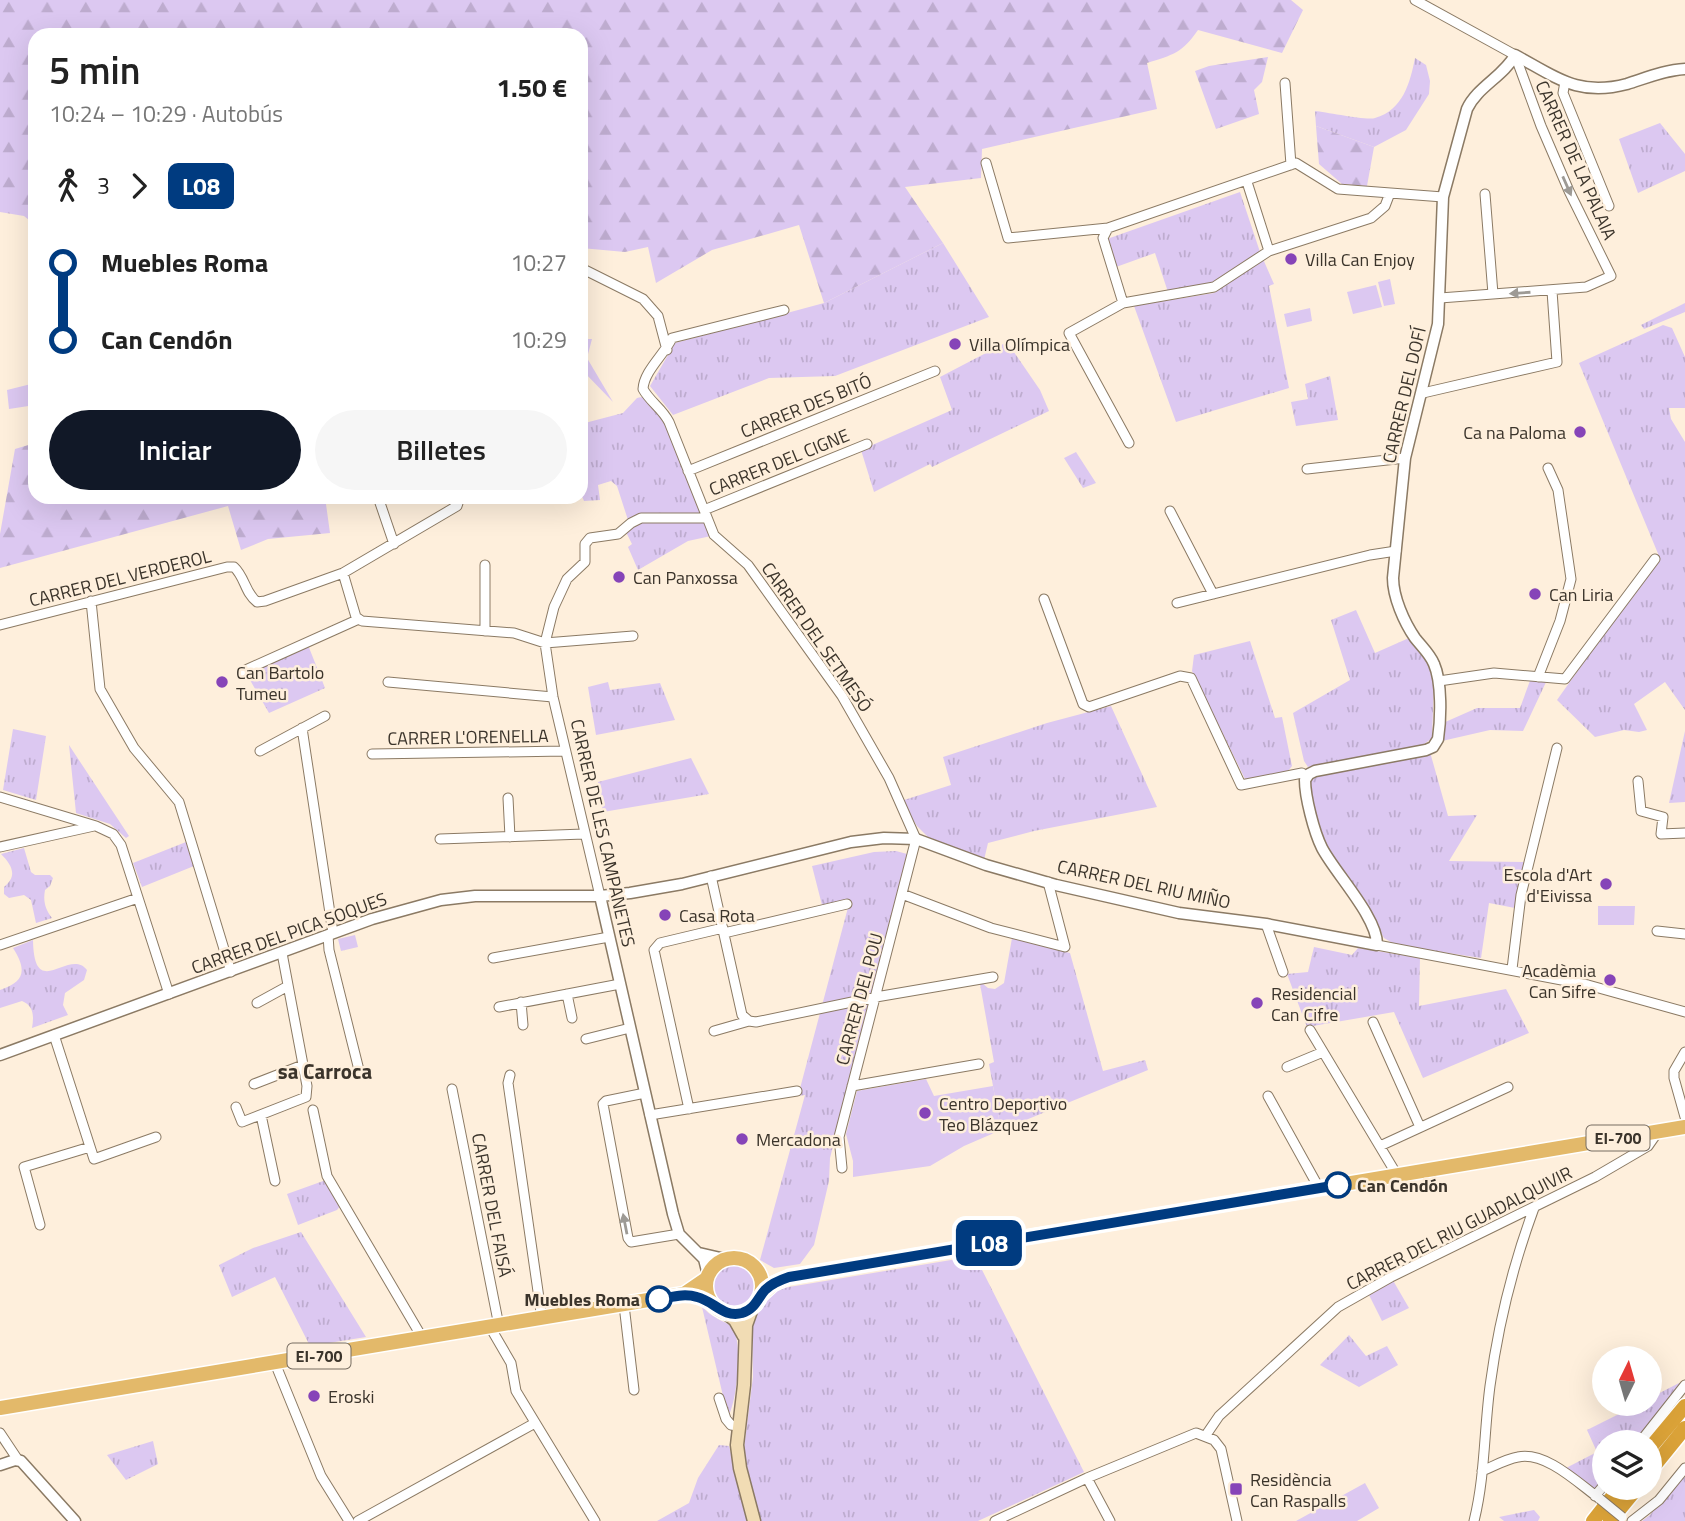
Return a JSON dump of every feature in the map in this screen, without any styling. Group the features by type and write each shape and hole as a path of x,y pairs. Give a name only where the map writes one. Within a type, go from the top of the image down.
{"highway":[{"path":"1662,1434 1685,1406"},
{"path":"1662,1456 1685,1428"},
{"path":"1592,1521 1609,1500"},
{"path":"1623,1520 1632,1500"}],"main road":[{"name":"EI-700","path":"752,1308 773,1284 789,1277 1685,1127"},
{"name":"EI-700","path":"684,1294 707,1277 717,1263 725,1259 745,1260 770,1275 789,1277"},
{"path":"756,1268 762,1284 761,1295"},
{"path":"707,1277 706,1292 712,1303"},
{"name":"EI-700","path":"0,1408 684,1294 712,1303 726,1313"},
{"path":"726,1313 741,1313 752,1308"},
{"path":"752,1308 746,1321 744,1385 737,1445 754,1521"},
{"path":"726,1313 735,1320 746,1339"}],"street":[{"path":"1415,0 1565,82 1586,88 1609,88 1685,69"},
{"name":"CARRER DEL DOFÍ","path":"1044,599 1083,704 1089,707 1180,676 1191,678 1241,785 1297,774 1306,777 1315,771 1433,747 1439,734 1439,681 1431,657 1412,632 1393,587 1405,458 1437,330 1443,197 1469,104 1510,64 1515,55"},
{"name":"CARRER DE LA PALAIA","path":"1515,55 1557,164 1611,276 1586,287 1552,291"},
{"path":"1565,82 1563,93 1609,206"},
{"path":"1285,83 1291,164"},
{"path":"986,163 1008,238 1108,228 1296,163 1338,189 1443,197"},
{"path":"1247,182 1269,251"},
{"path":"1129,443 1069,332 1122,303 1214,287 1269,251 1371,218 1385,206 1390,193"},
{"path":"1485,194 1493,294"},
{"path":"1108,228 1103,238 1122,303"},
{"path":"588,272 643,299 658,316 667,350"},
{"path":"1423,393 1557,362 1552,291 1440,298"},
{"path":"667,350 672,338 784,310"},
{"name":"CARRER DEL SETMESÓ","path":"667,350 645,378 643,389 647,397 663,409 714,535 748,565 842,696 889,778 916,839"},
{"name":"CARRER DES BITÓ","path":"688,471 935,371"},
{"name":"CARRER DEL CIGNE","path":"705,514 867,444"},
{"path":"1307,469 1405,458"},
{"path":"1538,677 1560,621 1571,579 1558,491 1548,468"},
{"path":"381,504 394,544"},
{"name":"CARRER DEL VERDEROL","path":"0,625 227,567 239,570 252,599 257,602 265,601 343,573 394,544 454,504"},
{"path":"1170,512 1213,594"},
{"path":"545,643 554,607 567,579 585,562 586,541 618,534 641,517 705,514"},
{"path":"1177,603 1370,555 1396,551"},
{"path":"1439,681 1493,673 1565,679 1655,559"},
{"path":"485,565 485,631"},
{"path":"343,573 356,617 359,619"},
{"path":"91,601 100,688 135,748 179,802 231,972"},
{"path":"241,672 359,619 514,634 545,643 633,636"},
{"name":"CARRER DE LES CAMPANETES","path":"545,643 565,751 679,1234"},
{"path":"388,682 553,697"},
{"path":"260,751 324,716"},
{"path":"302,728 330,934 329,950 359,1070"},
{"path":"1512,969 1521,895 1557,748"},
{"name":"CARRER L'ORENELLA","path":"372,754 565,751"},
{"path":"1306,777 1305,785 1320,845 1364,909 1377,945"},
{"path":"1638,781 1641,811 1663,817 1661,834 1685,833"},
{"path":"0,797 96,826 113,834 121,845 169,994"},
{"path":"508,798 510,836"},
{"path":"52,813 57,824 52,835"},
{"path":"0,847 96,826"},
{"path":"439,839 584,834"},
{"name":"CARRER DEL RIU MIÑO","path":"600,896 660,888 858,840 916,839 986,865 1048,883 1179,913 1266,924 1512,969 1613,991 1685,1012"},
{"name":"CARRER DEL POU","path":"842,1168 839,1137 916,839"},
{"path":"711,876 742,1015 749,1021"},
{"path":"902,894 991,928 1065,947 1048,883"},
{"name":"CARRER DEL PICA SOQUES","path":"0,1055 372,919 441,900 475,895 600,896"},
{"path":"0,946 138,898"},
{"path":"689,1109 654,950 660,943 847,904"},
{"path":"1266,924 1283,972"},
{"path":"1657,930 1685,934"},
{"path":"493,958 609,937"},
{"path":"236,1107 242,1122 306,1097 307,1086 282,953"},
{"path":"714,1031 749,1021 756,1022 876,997 993,977"},
{"path":"499,1007 620,984"},
{"path":"257,1003 288,986"},
{"path":"567,994 572,1018"},
{"path":"521,1003 523,1025"},
{"path":"1373,1022 1420,1127"},
{"path":"586,1039 630,1028"},
{"path":"1310,1030 1398,1175"},
{"path":"54,1035 94,1159 156,1137"},
{"path":"1287,1067 1323,1052"},
{"path":"1685,1052 1674,1071 1685,1117"},
{"path":"852,1086 979,1064"},
{"path":"254,1084 303,1065"},
{"path":"510,1075 508,1083 542,1319"},
{"path":"1380,1146 1508,1087"},
{"name":"CARRER DEL FAISÁ","path":"452,1089 495,1327 511,1363 516,1391 595,1521"},
{"path":"650,1115 797,1091"},
{"path":"645,1094 606,1101 603,1104 628,1238 631,1242 679,1234 704,1259 707,1277"},
{"path":"1268,1096 1319,1188"},
{"path":"313,1111 327,1176 412,1316 423,1339"},
{"path":"261,1115 275,1181"},
{"name":"CARRER DEL RIU GUADALQUIVIR","path":"1206,1435 1219,1416 1338,1307 1391,1277 1595,1177 1648,1146 1655,1132"},
{"path":"40,1225 24,1167 90,1147"},
{"path":"1474,1521 1490,1386 1500,1333 1519,1247 1534,1208"},
{"path":"699,1253 725,1259"},
{"path":"624,1305 634,1390"},
{"path":"275,1363 321,1476 349,1521"},
{"path":"1649,1430 1685,1385"},
{"path":"719,1398 726,1419 731,1425 738,1426"},
{"path":"359,1521 535,1423"},
{"path":"0,1433 18,1460 75,1521"},
{"path":"995,1521 1087,1478 1196,1433 1214,1440 1221,1449 1237,1521"},
{"path":"1482,1471 1516,1457 1526,1456 1563,1470 1592,1493"},
{"path":"0,1465 18,1460"},
{"path":"1600,1500 1623,1520 1659,1500 1685,1468"},
{"path":"1087,1478 1110,1521"}],"green space":[{"path":"0,0 1291,0 1303,10 1282,53 1198,30 1187,44 1176,52 1147,63 1157,109 982,149 981,178 905,187 943,243 824,303 799,225 712,250 656,283 648,247 625,252 588,249 588,28 28,28 28,219 24,216 0,212"},
{"path":"1268,57 1262,82 1254,90 1259,114 1216,129 1195,71 1209,66"},
{"path":"1415,58 1426,65 1430,81 1429,94 1406,130 1374,147 1316,126 1315,111 1364,118 1385,114 1404,94"},
{"path":"1660,123 1685,154 1685,171 1638,193 1619,139"},
{"path":"1316,126 1374,147 1367,186 1342,184 1319,164"},
{"path":"1240,192 1260,252 1211,283 1168,292 1155,253 1116,267 1107,239"},
{"path":"943,243 989,317 835,376 769,378 673,415 650,386 675,343 824,303"},
{"path":"1263,259 1274,284 1269,286 1289,388 1176,422 1134,306 1214,293"},
{"path":"1390,279 1395,304 1384,306 1378,282"},
{"path":"1376,285 1382,307 1353,314 1347,292"},
{"path":"1685,303 1685,312 1644,329 1641,325"},
{"path":"1310,308 1312,321 1287,327 1284,314"},
{"path":"1663,325 1672,328 1685,357 1685,408 1669,408 1671,419 1685,442 1685,710 1665,682 1634,704 1647,730 1624,730 1595,737 1557,700 1659,556 1579,363"},
{"path":"1007,342 1040,390 1049,411 874,492 861,450 952,410 940,377"},
{"path":"588,360 613,402 588,376"},
{"path":"1330,376 1338,420 1296,426 1291,402 1308,399 1305,384"},
{"path":"28,385 28,406 9,409 7,390"},
{"path":"642,397 661,412 702,513 646,513 628,520 617,486 611,481 598,485 600,500 588,501 588,422 623,413 637,398"},
{"path":"28,445 28,504 326,504 330,533 268,539 241,550 228,506 0,568 0,534 15,449"},
{"path":"1076,452 1096,483 1083,488 1064,458"},
{"path":"647,520 694,520 706,523 711,536 688,541 638,570 628,547 632,544 626,532 632,526"},
{"path":"1356,610 1375,653 1409,638 1425,657 1434,682 1432,738 1423,745 1308,767 1304,761 1293,713 1350,680 1331,620"},
{"path":"1250,641 1275,718 1282,717 1292,766 1288,771 1245,779 1192,671 1194,655"},
{"path":"308,645 325,688 269,713 246,673"},
{"path":"1531,678 1547,680 1523,731 1490,730 1442,741 1443,723 1477,708 1520,708"},
{"path":"608,682 610,690 660,683 675,720 596,735 588,687"},
{"path":"1111,706 1157,807 1034,831 988,843 984,860 928,837 917,826 901,801 951,785 943,757 1047,723"},
{"path":"13,729 46,736 36,800 3,790"},
{"path":"1685,731 1685,802 1669,803"},
{"path":"69,745 129,836 126,838 110,824 76,813"},
{"path":"1430,752 1448,816 1477,815 1449,861 1525,862 1515,908 1489,903 1481,958 1396,945 1384,938 1369,910 1323,843 1309,787 1316,775"},
{"path":"691,758 709,794 603,812 598,782"},
{"path":"186,842 194,866 142,887 133,863"},
{"path":"24,848 31,872 35,875 50,875 53,878 45,890 44,898 52,918 36,923 31,900 24,895 9,898 4,894 4,887 11,879 12,870 1,854"},
{"path":"896,851 907,854 830,1158 829,1181 814,1245 800,1264 774,1268 760,1260 805,1095 798,1096 850,900 822,905 812,866 874,852"},
{"path":"1598,906 1635,906 1634,925 1598,925"},
{"path":"355,935 358,947 341,951 338,939"},
{"path":"1012,938 1070,953 1103,1071 1145,1060 1148,1070 1001,1130 989,1064 994,1062 980,984 995,989 1004,983"},
{"path":"33,940 39,968 54,970 71,964 80,965 87,970 84,980 65,993 63,1005 68,1015 32,1028 33,1016 29,1006 22,1001 0,1008 0,990 15,983 21,974 22,969 13,948"},
{"path":"1314,947 1352,955 1358,948 1420,958 1419,1006 1506,989 1529,1033 1423,1078 1394,1012 1307,1027 1287,974 1308,972"},
{"name":"Centro Deportivo Teo Blázquez","path":"926,1079 934,1096 993,1086 1001,1130 964,1146 930,1166 853,1177 853,1161 846,1134 857,1091"},
{"path":"326,1180 341,1205 337,1210 298,1225 287,1194"},
{"path":"301,1232 366,1337 310,1346 275,1277 232,1297 219,1265 253,1248"},
{"path":"975,1256 1084,1472 978,1521 760,1521 744,1448 753,1377 754,1319 772,1294 783,1288"},
{"path":"733,1263 749,1270 756,1286 749,1302 733,1309 717,1302 710,1286 717,1270"},
{"path":"1391,1277 1409,1308 1382,1321 1367,1291"},
{"path":"702,1307 729,1325 736,1336 738,1373 728,1417"},
{"path":"1349,1335 1366,1356 1387,1346 1398,1365 1359,1387 1320,1365"},
{"path":"1679,1383 1680,1385 1662,1407 1662,1392"},
{"path":"1615,1416 1655,1416 1644,1430 1592,1430 1592,1441 1587,1430"},
{"path":"153,1441 158,1464 126,1480 107,1455"},
{"path":"719,1445 729,1446 749,1521 657,1521 689,1503 698,1478"},
{"path":"1592,1455 1592,1488 1566,1468"},
{"path":"1685,1472 1685,1521 1642,1521 1650,1515"},
{"path":"1365,1483 1379,1508 1357,1521 1296,1521"},
{"path":"1534,1510 1540,1517 1538,1521 1504,1521 1499,1517"}],"bus line":[{"name":"L08","path":"659,1299 684,1294 712,1303 726,1313 741,1313 752,1308 767,1288 789,1277 1338,1185"}],"place":[{"name":"Villa Can Enjoy","path":"1291,259"},
{"name":"Villa Olímpica","path":"955,344"},
{"name":"Ca na Paloma","path":"1580,432"},
{"name":"Can Panxossa","path":"619,577"},
{"name":"Can Liria","path":"1535,594"},
{"name":"Can Bartolo Tumeu","path":"222,682"},
{"name":"Escola d'Art d'Eivissa","path":"1606,884"},
{"name":"Casa Rota","path":"665,915"},
{"name":"Acadèmia Can Sifre","path":"1610,980"},
{"name":"Residencial Can Cifre","path":"1257,1003"},
{"name":"Centro Deportivo Teo Blázquez","path":"925,1113"},
{"name":"Mercadona","path":"742,1139"},
{"name":"Can Cendón","path":"1338,1185"},
{"name":"Muebles Roma","path":"659,1299"},
{"name":"Eroski","path":"314,1396"},
{"name":"Residència Can Raspalls","path":"1236,1489"}],"district":[{"name":"sa Carroca","path":"325,1071"}]}
